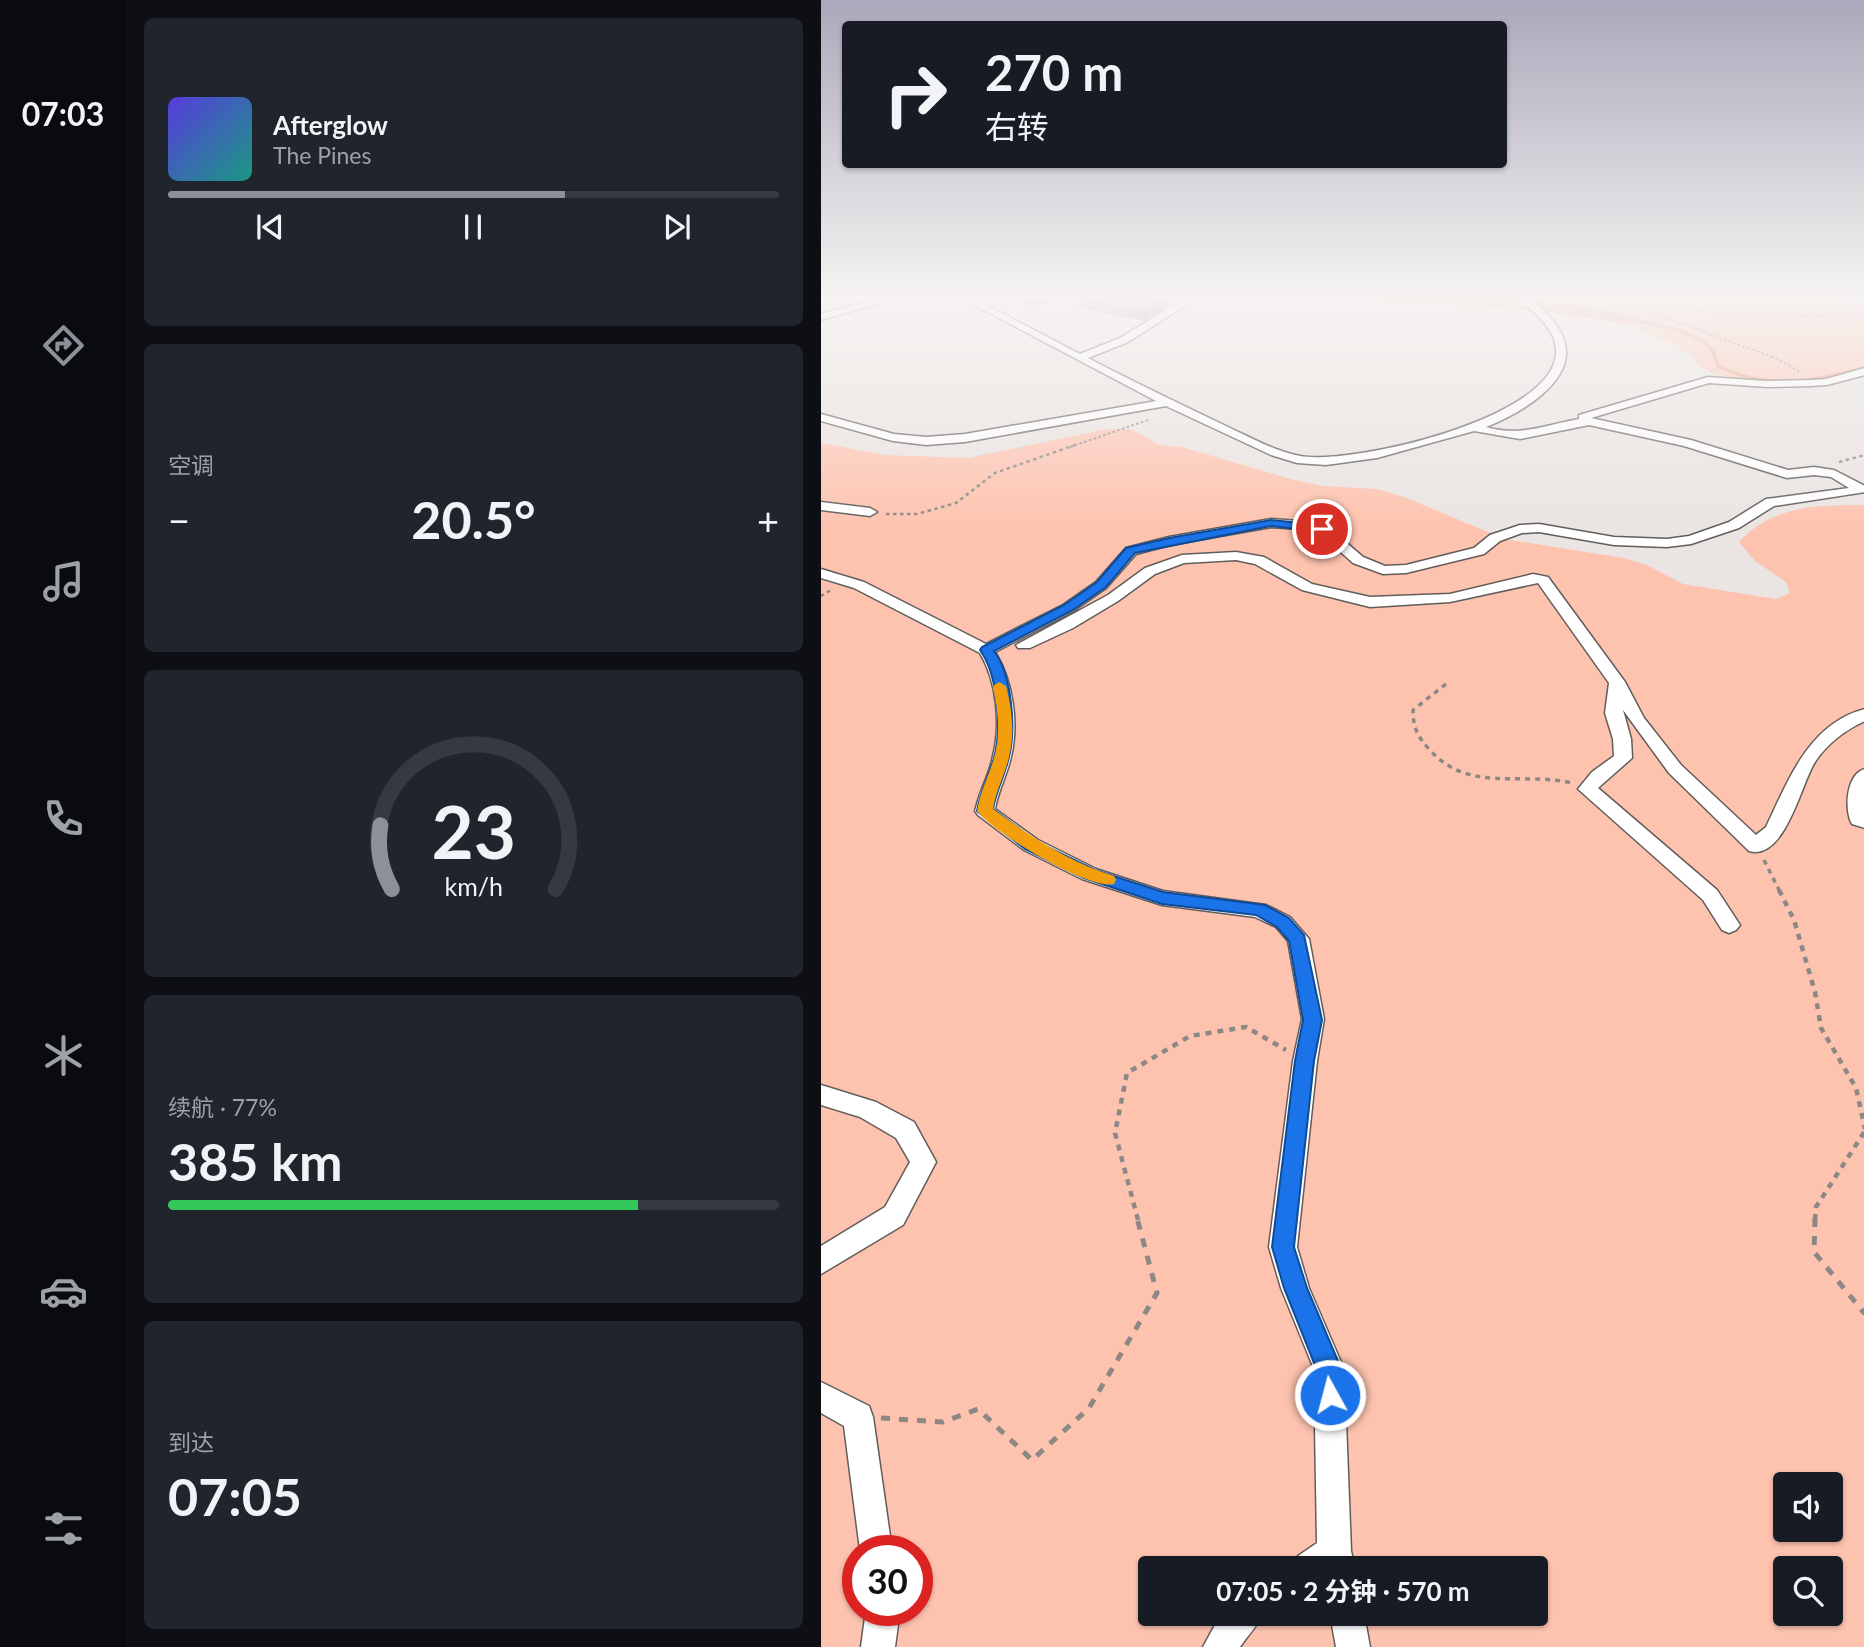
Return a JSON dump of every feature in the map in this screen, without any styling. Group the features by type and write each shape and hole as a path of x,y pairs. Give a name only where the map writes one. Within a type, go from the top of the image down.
{"street":[{"path":"1114,375 1166,403 1284,457 1309,461 1352,460 1475,427 1514,411 1538,394 1553,375"},
{"path":"1807,381 1826,375"},
{"path":"1582,421 1586,415 1708,380 1767,384 1827,382 1851,375"},
{"path":"821,417 893,436 926,441 965,438 1166,403"},
{"path":"990,654 1101,585 1131,551 1169,541 1271,523 1299,525 1322,529 1358,560 1383,570 1407,569 1479,551 1495,538 1520,529 1539,528 1614,541 1691,540 1734,525 1771,502 1832,495 1861,488 1834,474 1814,471 1787,474 1687,443 1611,424 1582,421 1535,434 1504,436 1475,427"},
{"path":"821,506 870,512"},
{"path":"990,654 1068,625 1113,598 1150,571 1182,559 1236,555 1259,560 1307,587 1371,602 1450,598 1533,578 1543,580 1617,682 1635,719 1675,769 1756,846 1774,831 1807,760 1838,727 1864,714"},
{"path":"821,573 859,585 990,654 1006,712 1002,756 987,796 985,811 1031,845 1089,874 1162,898 1259,910 1283,922 1298,939 1313,1020 1305,1061 1283,1247 1295,1288 1329,1368 1327,1556"},
{"path":"1617,682 1614,713 1622,739 1623,758 1598,776 1587,789 1710,895 1729,925"},
{"path":"821,1095 867,1109 905,1130 923,1163 895,1216 821,1261"},
{"path":"821,1396 858,1417 874,1535"},
{"path":"878,1647 881,1626"},
{"path":"1220,1647 1234,1626"},
{"path":"1349,1626 1353,1647"}],"lane":[{"path":"1864,775 1855,800 1859,820 1864,822"}],"path":[{"path":"1802,375 1807,381"},
{"path":"870,512 917,514 937,510 956,503 995,473 1179,409"},
{"path":"1446,684 1413,710 1413,731 1443,766 1476,779 1555,778 1587,789"},
{"path":"1756,846 1794,920 1815,992 1821,1028 1856,1088 1864,1130 1816,1207 1814,1252 1864,1314"},
{"path":"858,1417 943,1422 978,1409 1032,1460 1089,1408 1157,1293 1115,1133 1127,1073 1190,1036 1246,1027 1305,1061"}],"shaded area":[{"path":"1716,375 1857,375 1842,381 1781,382"},
{"path":"1107,429 1130,429 1158,445 1182,447 1291,479 1323,486 1377,489 1404,497 1505,539 1623,558 1647,565 1683,584 1776,599 1790,593 1786,582 1755,561 1739,542 1752,530 1781,514 1813,507 1864,505 1864,1647 821,1647 821,443 885,455 968,458"}],"waterway":[{"path":"1740,375 1772,381 1809,380 1836,375"}],"slow traffic":[{"path":"999,686 1006,712 1002,756 987,796 985,811 1031,845 1089,874 1108,880"}],"route":[{"path":"1322,529 1271,523 1169,541 1131,551 1101,585 1068,608 986,650 993,659 1006,712 1002,756 987,796 985,811 1031,845 1089,874 1162,898 1259,910 1283,922 1298,939 1313,1020 1305,1061 1283,1247 1295,1288 1329,1368 1330,1395"}]}
